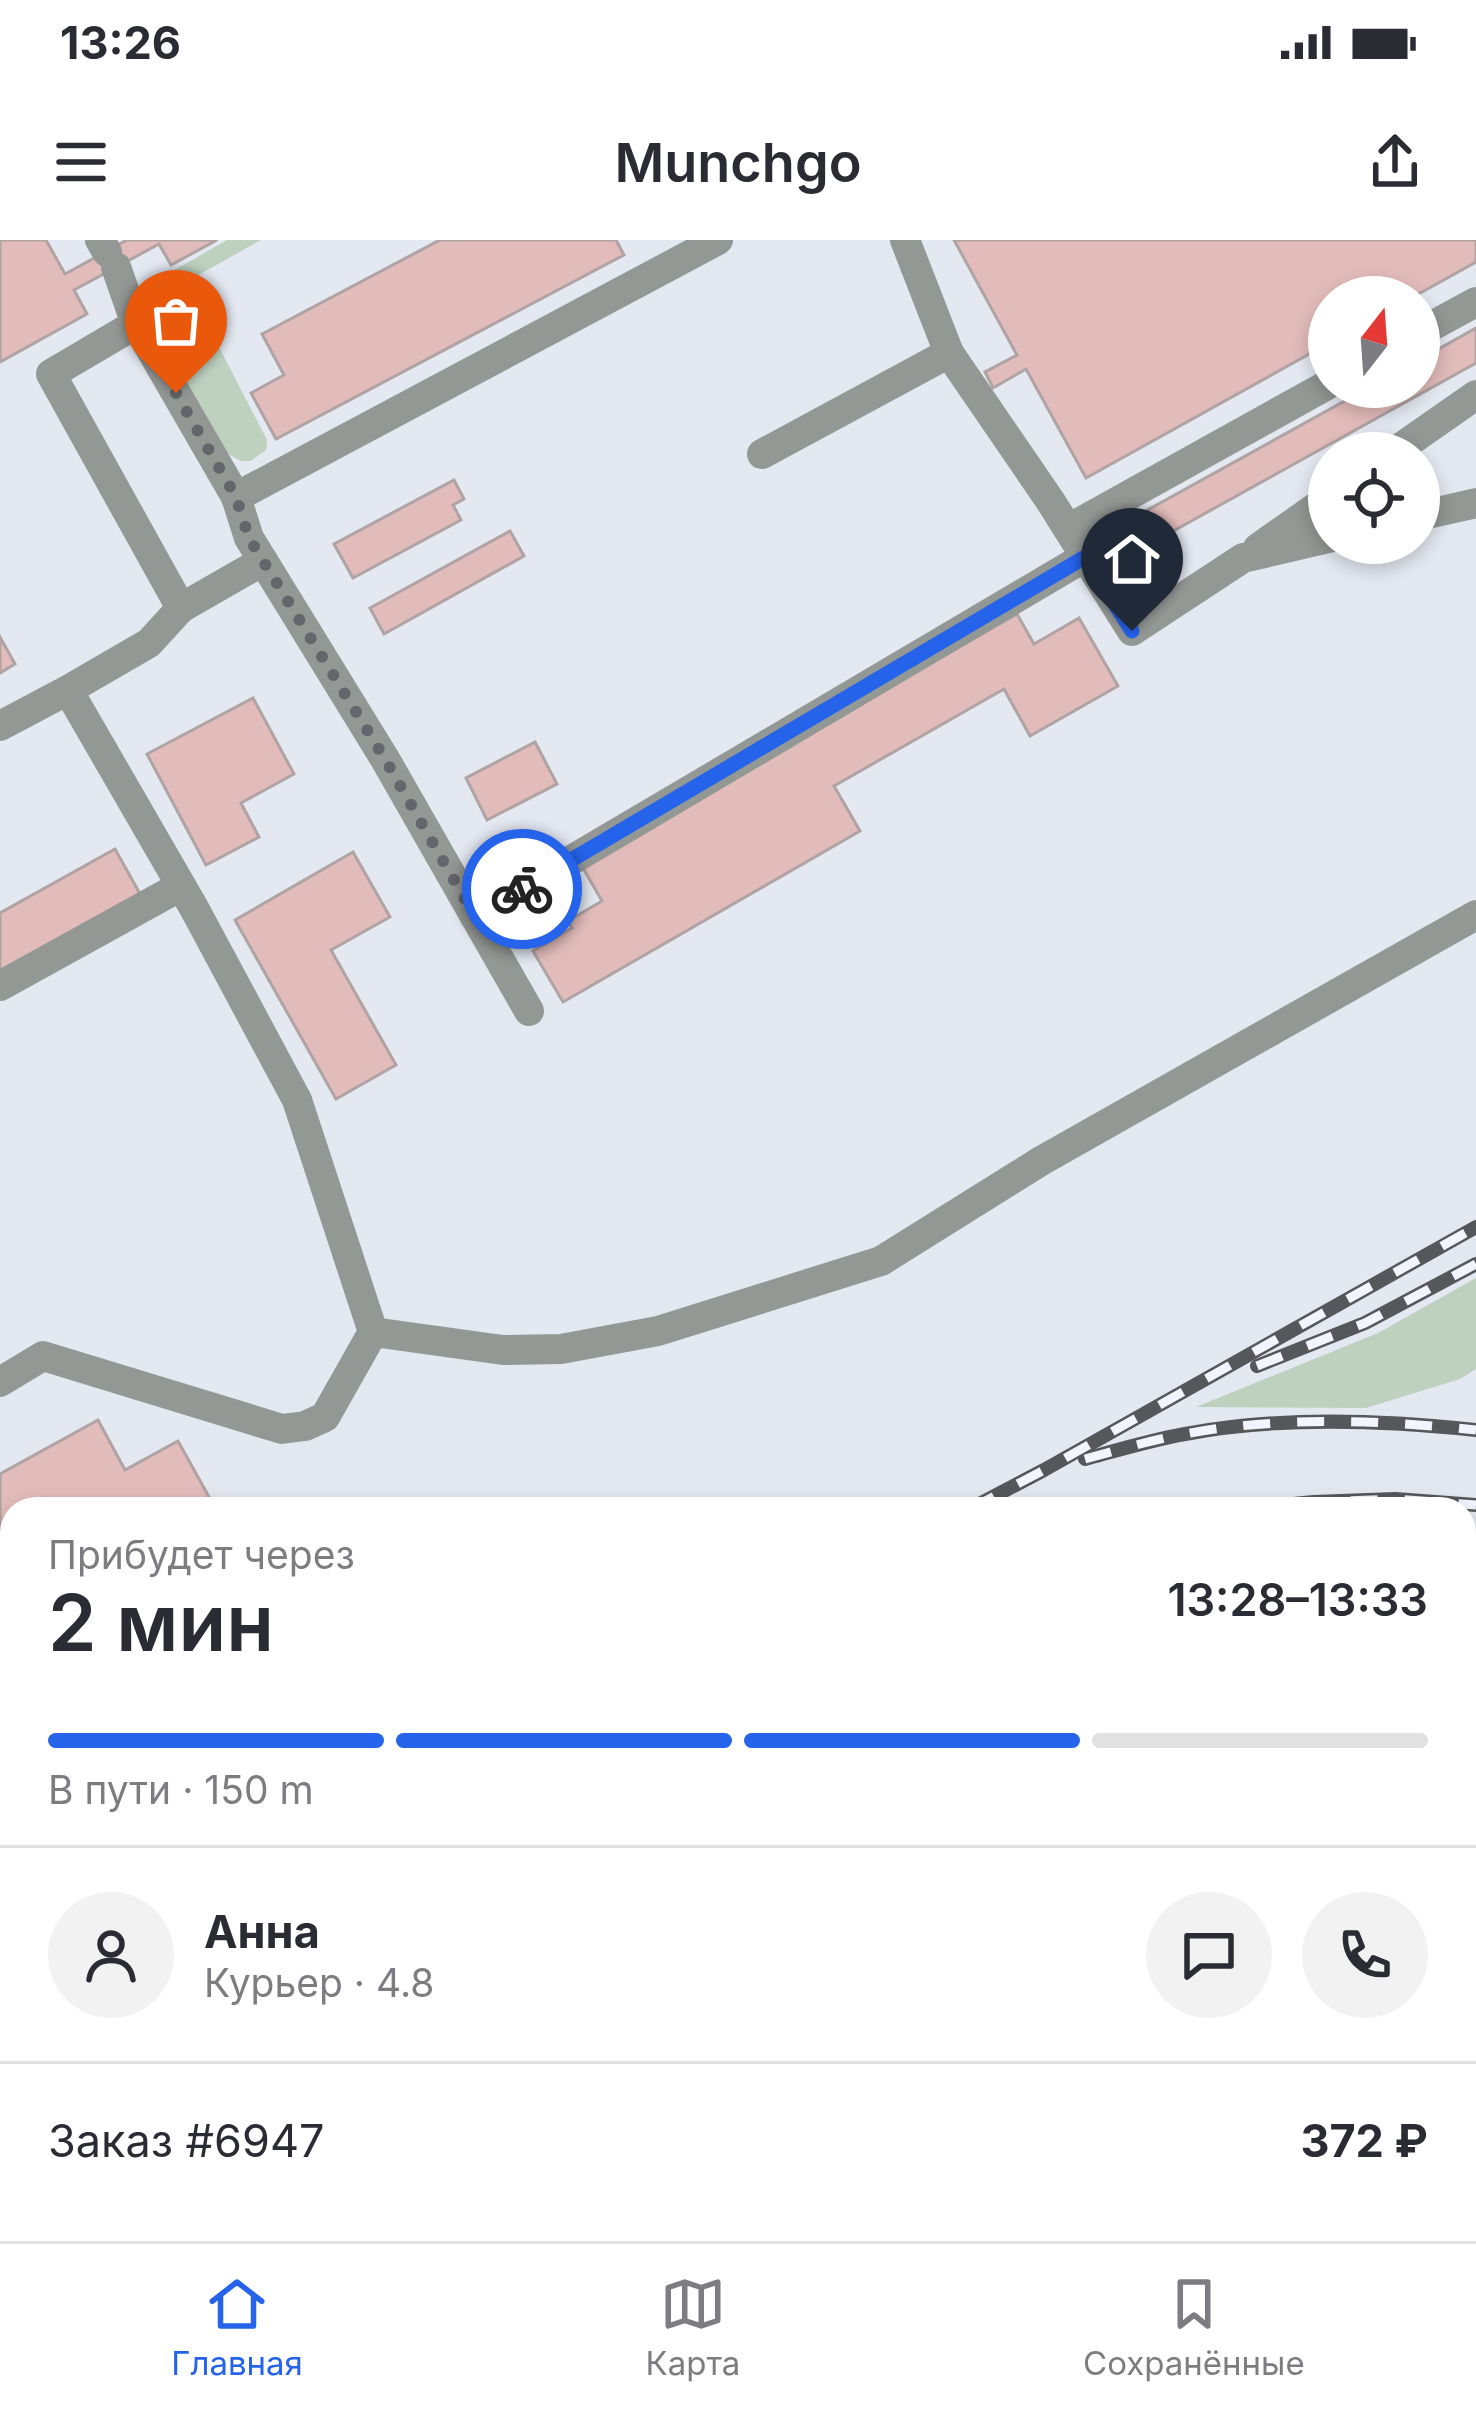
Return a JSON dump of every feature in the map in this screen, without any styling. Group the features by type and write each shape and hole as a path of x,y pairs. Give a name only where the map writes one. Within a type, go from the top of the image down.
{"lane":[{"path":"236,497 718,240"},
{"path":"905,240 950,353 1132,631 1308,513"},
{"path":"108,253 136,324 236,497 249,538 385,759 530,1011"},
{"path":"1440,322 1476,302"},
{"path":"136,324 51,374 181,608"},
{"path":"762,454 950,353"},
{"path":"1423,432 1476,394"},
{"path":"1068,530 1308,396"},
{"path":"1440,511 1476,502"},
{"path":"1244,558 1308,543"},
{"path":"475,917 1085,557"},
{"path":"0,726 149,644 181,608 263,561"},
{"path":"0,1382 43,1356 282,1430 325,1417 373,1332 298,1100 68,690"},
{"path":"0,986 181,886"},
{"path":"373,1332 503,1350 561,1349 658,1331 881,1261 1042,1161 1476,915"}],"green space":[{"path":"227,240 261,240 179,286 171,272"},
{"path":"202,314 267,440 266,450 251,461 226,453 161,337"},
{"path":"1476,1278 1476,1369 1460,1379 1366,1408 1196,1407 1378,1333"}],"building":[{"path":"0,240 46,240 65,274 127,240 217,240 171,265 159,244 74,290 87,314 0,362"},
{"path":"440,240 616,240 624,255 276,439 251,393 284,375 262,334"},
{"path":"954,240 1476,240 1476,262 1440,282 1440,276 1308,276 1308,355 1086,478 1026,369 993,388 985,372 1017,355"},
{"path":"1476,328 1476,363 1440,383 1440,348"},
{"path":"1332,408 1395,408 1352,432 1308,432 1308,456 1168,534 1177,550 1158,561 1133,518"},
{"path":"454,480 464,499 453,505 461,520 353,578 334,544"},
{"path":"510,531 524,556 384,634 370,608"},
{"path":"1017,614 1034,644 1079,618 1118,686 1030,736 1004,689 834,786 860,831 563,1002 533,951 572,928 568,921 602,901 580,863"},
{"path":"0,637 15,664 0,673"},
{"path":"253,698 294,774 241,803 259,837 206,865 147,754"},
{"path":"535,742 557,784 487,820 466,778"},
{"path":"115,849 144,901 0,982 0,913"},
{"path":"353,852 390,917 331,950 396,1065 336,1099 235,920"},
{"path":"98,1420 125,1470 178,1441 209,1497 0,1497 0,1474"}],"railway":[{"path":"993,1497 1476,1227"},
{"path":"1257,1366 1365,1323 1476,1264"},
{"path":"1085,1459 1172,1436 1257,1424 1367,1422 1476,1430"}],"way so far":[{"path":"176,393 236,497 249,538 385,759 475,917 522,889"}],"route":[{"path":"522,889 1085,557 1132,631"}]}
